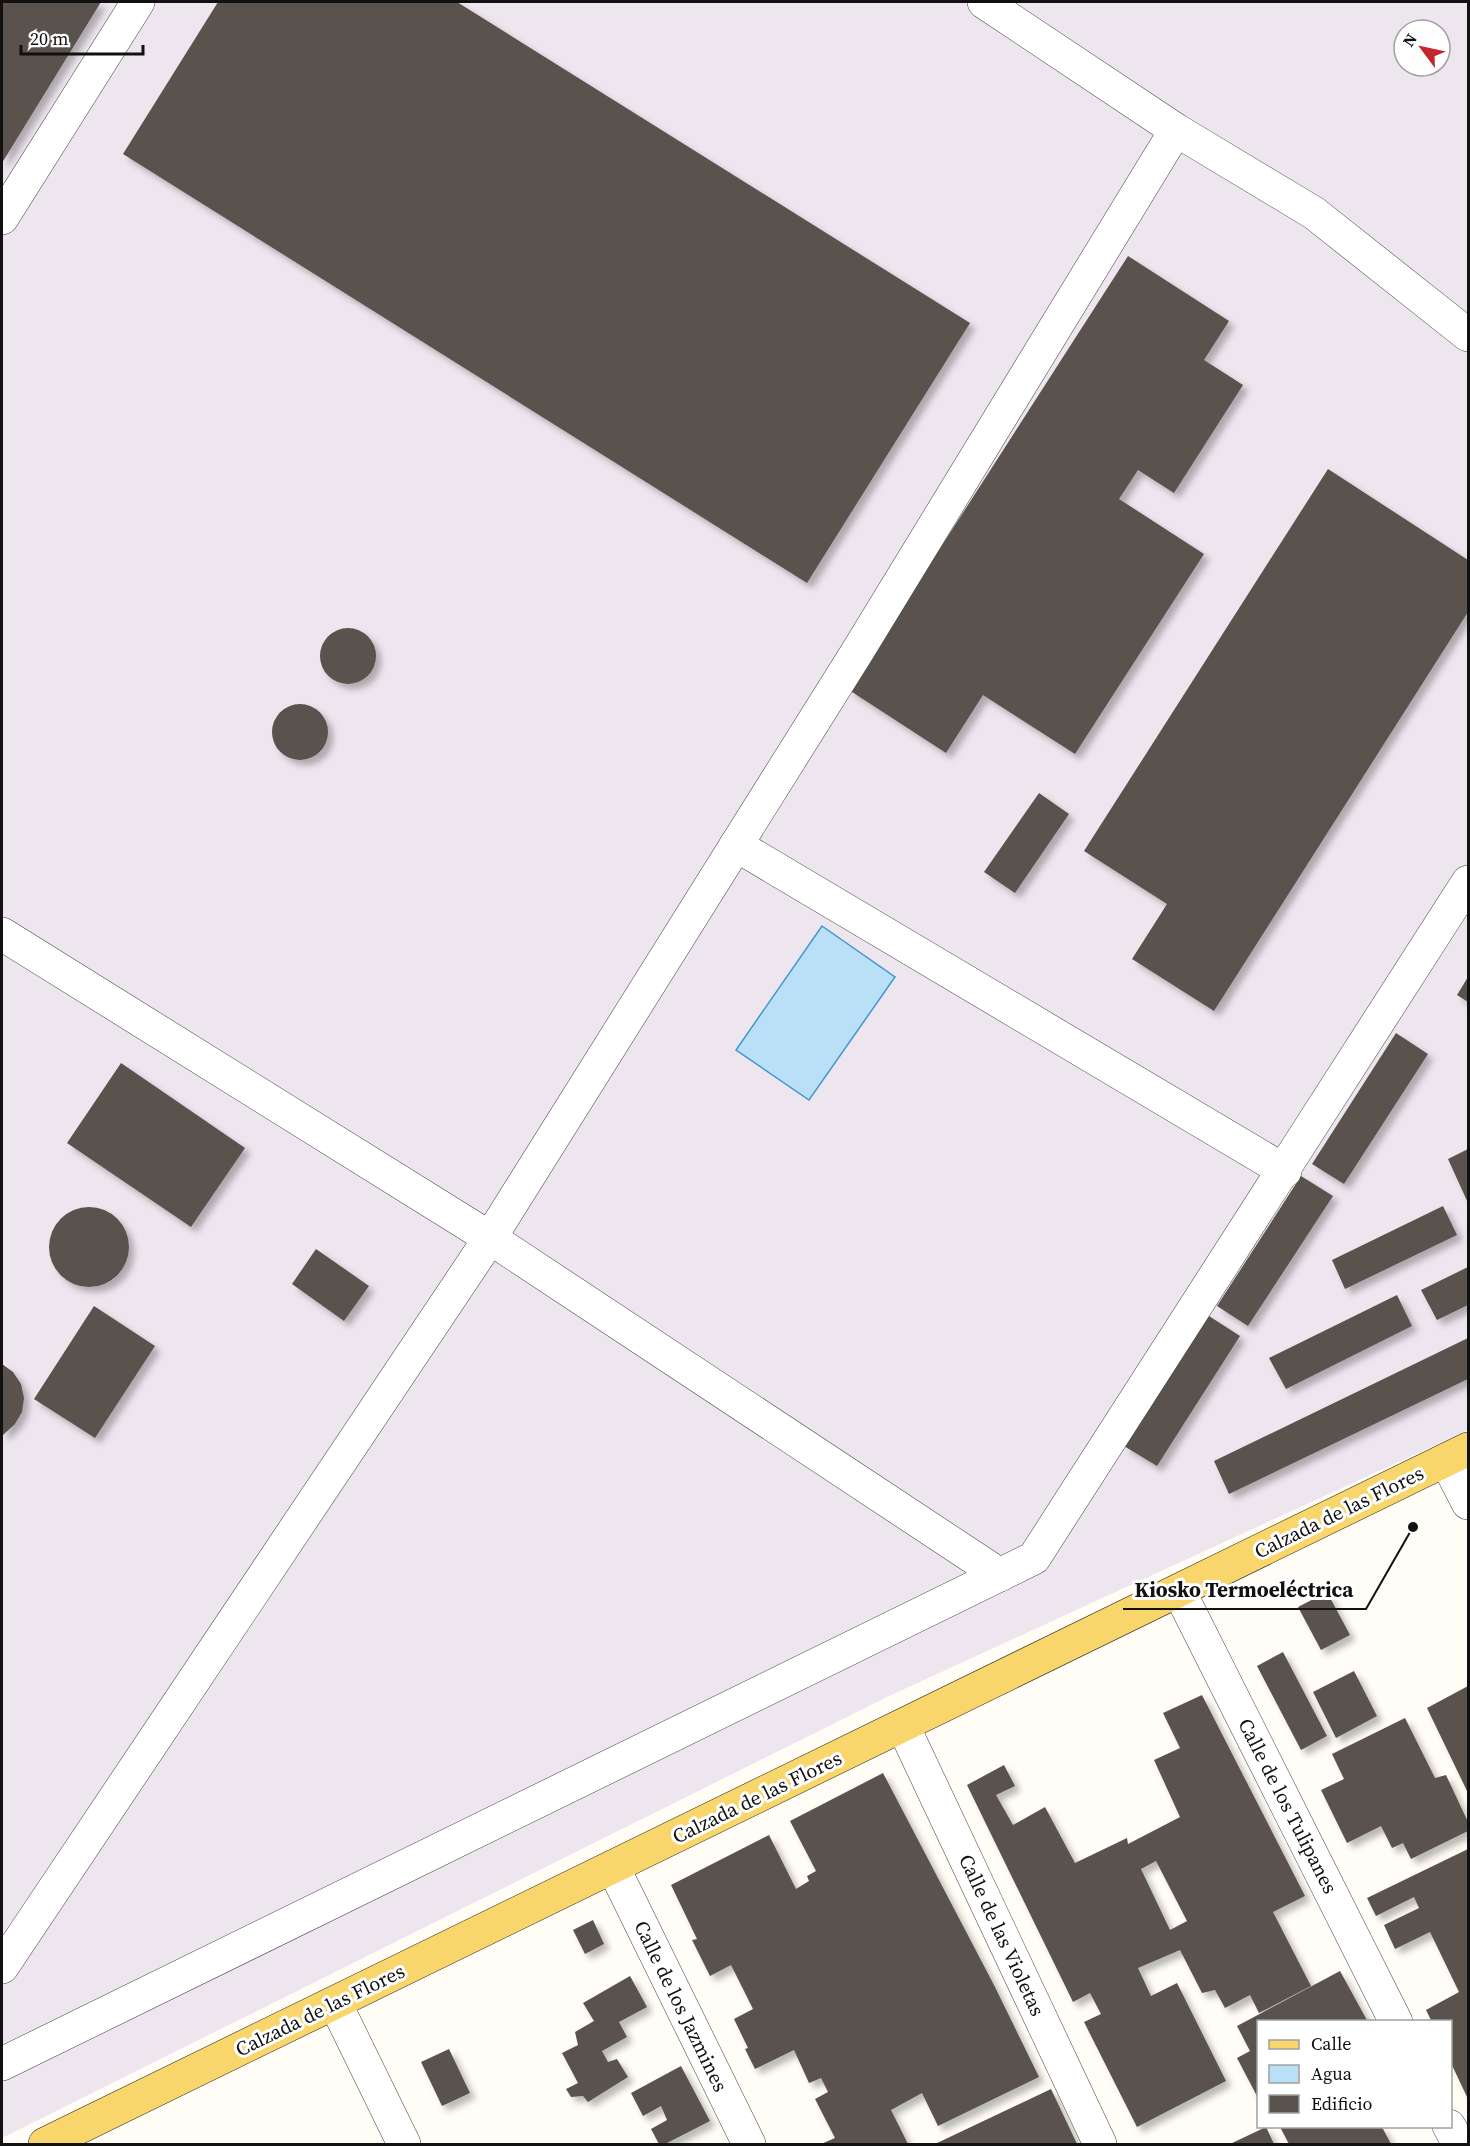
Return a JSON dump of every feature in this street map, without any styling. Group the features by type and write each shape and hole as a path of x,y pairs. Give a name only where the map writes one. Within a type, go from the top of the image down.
{"main road":[{"name":"Calzada de las Flores","path":"45,2145 1457,1454"}],"street":[{"path":"2,218 138,2"},
{"path":"984,2 1176,130 1314,213 1468,335"},
{"path":"2,1967 490,1238 859,649 1176,130"},
{"path":"736,845 1285,1171"},
{"path":"2,2064 1034,1558 1285,1171 1468,882"},
{"path":"2,934 490,1238 1000,1575"},
{"path":"1457,1454 1468,1503"},
{"name":"Calle de los Tulipanes","path":"1179,1591 1395,2020"},
{"name":"Calle de las Violetas","path":"903,1726 1100,2145"},
{"name":"Calle de los Jazmines","path":"613,1867 749,2145"},
{"path":"335,2003 404,2145"},
{"path":"1450,2128 1459,2145"}],"shaded area":[{"path":"2,2 1468,2 1468,1430 887,1697 2,2138"}],"water":[{"path":"822,926 895,977 809,1100 736,1050"}],"building":[{"path":"2,2 101,2 2,163"},
{"path":"218,2 457,2 970,323 807,583 123,154"},
{"path":"1128,256 1229,321 1204,360 1243,385 1174,493 1138,470 1119,499 1204,554 1075,754 983,695 946,753 849,690"},
{"path":"1328,469 1468,560 1468,612 1214,1011 1132,959 1167,904 1084,851"},
{"path":"343,628 353,628 368,636 374,645 376,656 374,667 368,676 353,684 343,684 332,679 325,672 320,661 320,651 325,640 332,633"},
{"path":"295,704 305,704 320,712 326,721 328,732 326,743 320,752 305,760 295,760 284,755 277,748 272,737 272,727 277,716 284,709"},
{"path":"1039,793 1069,814 1015,893 984,872"},
{"path":"1468,977 1468,1002 1457,995"},
{"path":"1396,1033 1428,1054 1344,1184 1312,1164"},
{"path":"121,1063 245,1148 191,1227 67,1143"},
{"path":"1468,1149 1468,1203 1448,1159"},
{"path":"1301,1176 1333,1196 1248,1326 1217,1306"},
{"path":"1443,1206 1457,1235 1345,1289 1332,1260"},
{"path":"81,1207 97,1207 118,1218 129,1239 129,1255 118,1276 97,1287 81,1287 67,1281 55,1269 49,1255 49,1239 55,1225 67,1213"},
{"path":"316,1249 369,1286 344,1321 292,1284"},
{"path":"1468,1267 1468,1305 1437,1320 1421,1290"},
{"path":"1397,1295 1412,1326 1286,1389 1269,1358"},
{"path":"94,1306 155,1346 95,1438 34,1399"},
{"path":"1209,1316 1240,1336 1157,1466 1124,1446"},
{"path":"1468,1338 1468,1379 1229,1494 1214,1461"},
{"path":"2,1364 13,1372 21,1384 24,1398 22,1412 15,1424 2,1436"},
{"path":"1327,1592 1350,1635 1321,1650 1298,1607"},
{"path":"1283,1652 1327,1736 1301,1750 1257,1666"},
{"path":"1354,1671 1377,1716 1336,1738 1313,1692"},
{"path":"1468,1686 1468,1793 1427,1708"},
{"path":"1202,1695 1305,1896 1273,1912 1311,1986 1259,2013 1250,1995 1225,2008 1215,1990 1202,1993 1180,1950 1138,1968 1151,1996 1177,1983 1226,2081 1137,2127 1084,2022 1101,2014 1090,1993 1073,2002 967,1785 1004,1765 1015,1786 996,1795 1013,1825 1045,1807 1075,1863 1127,1838 1128,1844 1180,1817 1154,1760 1180,1748 1163,1713","holes":["1156,1861 1187,1921 1170,1930 1141,1869"]},
{"path":"1405,1718 1435,1778 1446,1775 1468,1822 1468,1831 1411,1859 1403,1843 1392,1848 1381,1826 1347,1843 1321,1790 1344,1779 1332,1754"},
{"path":"883,1773 995,1987 1039,2077 938,2126 922,2093 891,2110 908,2144 821,2144 835,2138 815,2099 828,2092 821,2078 809,2083 794,2050 755,2069 734,2019 753,2009 731,1965 710,1976 692,1940 697,1939 671,1885 769,1835 796,1889 809,1881 807,1876 816,1871 790,1821"},
{"path":"1468,1849 1468,2099 1452,2065 1452,2020 1431,2020 1426,2010 1459,1992 1430,1932 1395,1949 1384,1925 1419,1908 1414,1897 1376,1916 1367,1898"},
{"path":"593,1920 604,1944 585,1954 573,1930"},
{"path":"1340,1971 1367,2020 1257,2020 1257,2096 1237,2058 1250,2051 1237,2026"},
{"path":"630,1976 647,2007 619,2022 627,2037 602,2051 608,2062 617,2059 628,2077 588,2102 583,2096 571,2097 566,2089 578,2083 562,2053 578,2045 575,2032 594,2021 583,2003"},
{"path":"449,2049 470,2093 442,2106 421,2062"},
{"path":"681,2066 710,2121 665,2144 659,2144 651,2129 667,2120 661,2106 643,2116 631,2093"},
{"path":"1051,2089 1077,2144 935,2144"},
{"path":"1266,2128 1274,2144 1230,2144"},
{"path":"1281,2128 1383,2128 1391,2144 1289,2144"}],"place":[{"name":"Kiosko Termoeléctrica","path":"1413,1527"}]}
